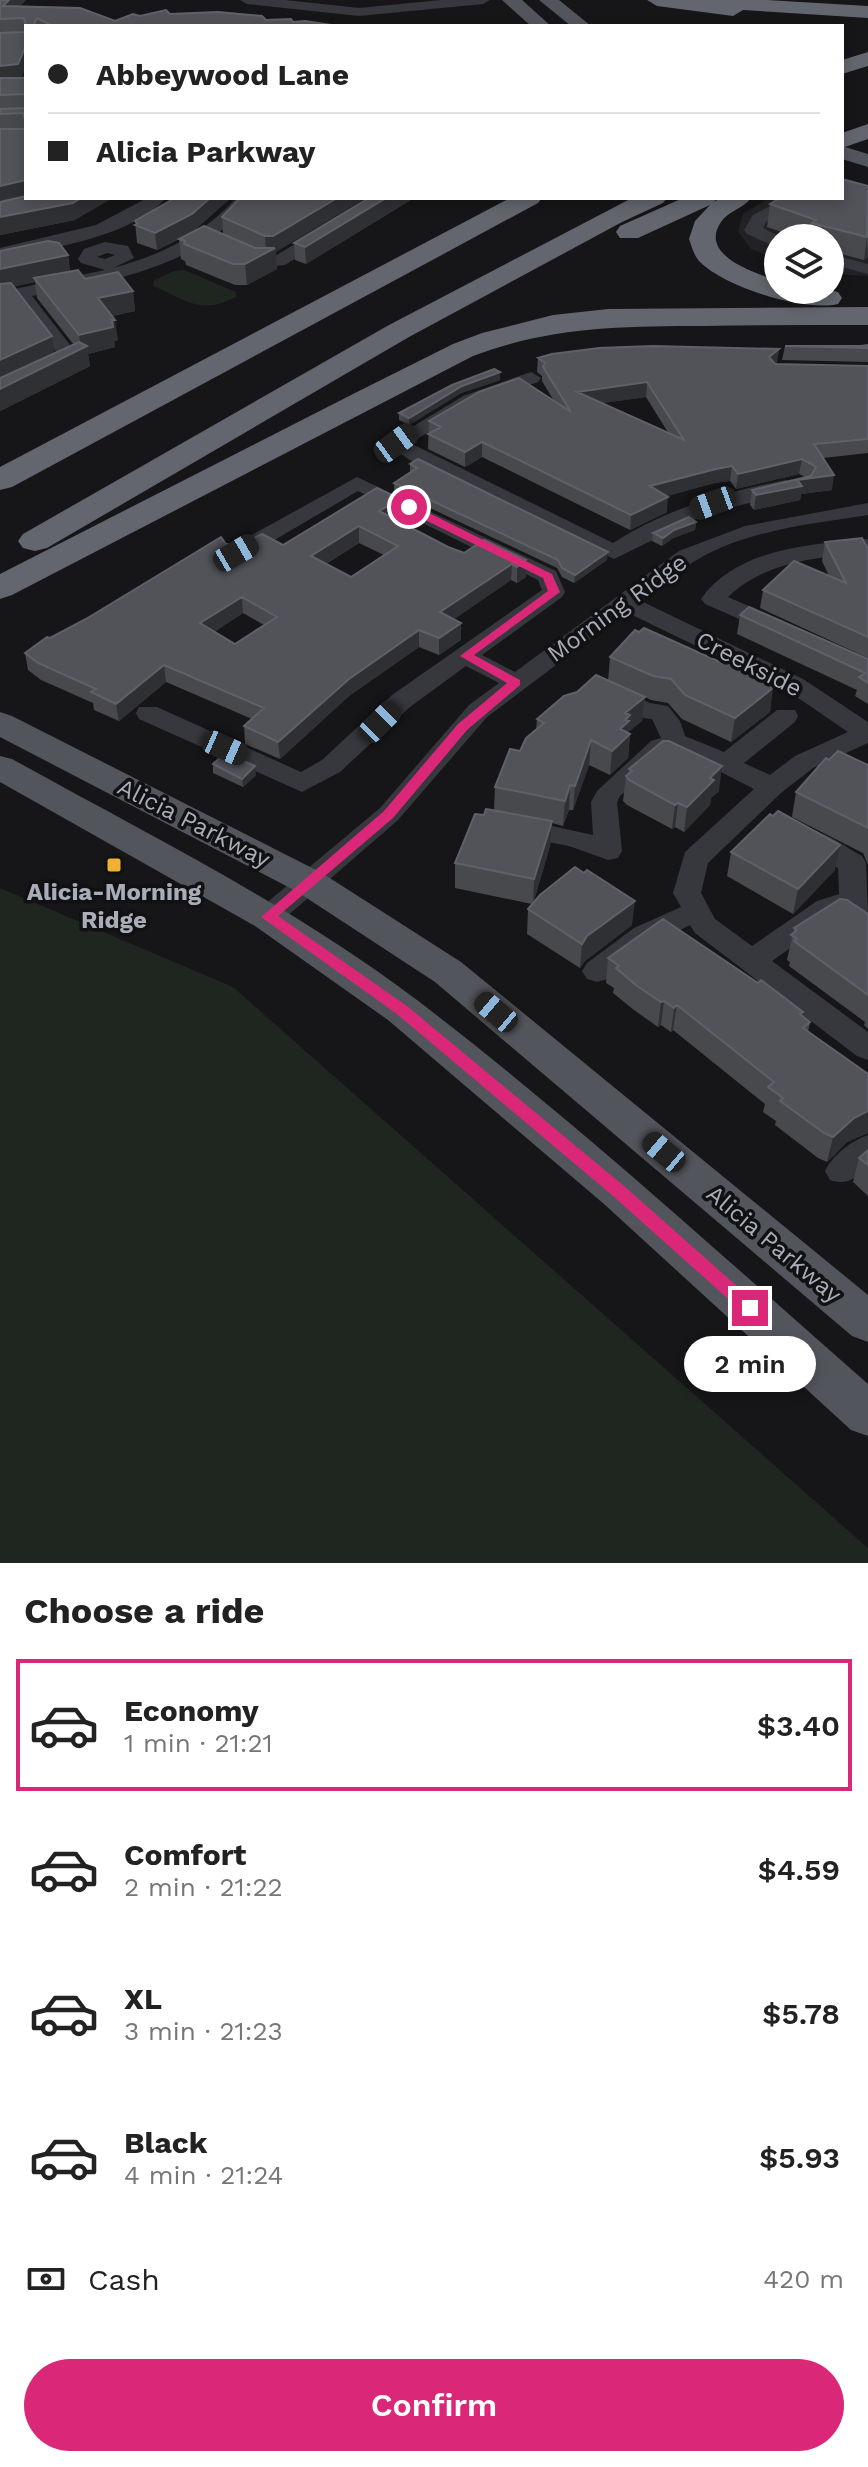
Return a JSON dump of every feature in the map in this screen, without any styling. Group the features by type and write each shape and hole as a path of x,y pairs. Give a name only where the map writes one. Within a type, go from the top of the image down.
{"highway":[{"path":"657,0 735,11 771,24"},
{"path":"708,0 868,12"},
{"path":"844,53 868,45"},
{"path":"844,66 868,59"},
{"path":"0,473 476,200"},
{"path":"0,480 525,200"},
{"path":"0,561 399,331 585,230 650,200"},
{"path":"173,497 551,273 632,230 700,200"},
{"path":"735,200 715,213 705,228 705,247 721,266 751,282 789,293 825,298 868,298"},
{"path":"0,588 463,350 521,331 608,318 868,316"}],"main road":[{"path":"511,0 540,24"},
{"path":"548,0 579,24"},
{"path":"851,131 868,161"},
{"path":"844,174 868,182"},
{"name":"Alicia Parkway","path":"0,723 309,882 448,972 868,1322"},
{"name":"Alicia Parkway","path":"0,767 268,917 402,1010 619,1191 868,1414"}],"street":[{"path":"247,0 383,11 483,0"},
{"path":"0,253 113,225 155,200"},
{"path":"0,393 71,359 10,295 123,267 155,263 231,218 244,200"},
{"path":"203,236 264,262 279,261 381,200"},
{"path":"764,236 753,230 759,219 793,200"},
{"path":"82,235 99,249 112,247 125,252 123,267"},
{"path":"844,263 868,269"},
{"path":"531,378 470,400 396,443 614,552 644,531 713,503 800,483"},
{"path":"148,713 302,783 331,766 401,701 554,592 548,576 357,483 236,553"},
{"path":"713,503 747,531"},
{"name":"Morning Ridge","path":"268,917 389,814 478,711 687,556 715,541 792,519 868,509"},
{"path":"842,513 866,546"},
{"path":"798,637 713,599 729,582 762,565 806,551 866,546"},
{"name":"Creekside","path":"624,602 794,684 868,734"},
{"path":"466,656 515,682"},
{"path":"589,684 645,711 659,712 667,721 675,743"},
{"path":"726,764 786,716"},
{"path":"868,734 804,762 772,787 695,859 687,893 705,926 868,1048"},
{"path":"482,821 574,838 608,851 604,802 610,791 660,747 675,743 688,745 772,787"},
{"path":"751,961 827,908 860,905 852,863 789,829"},
{"path":"597,971 651,929 670,919 698,912"},
{"path":"841,1171 868,1148"}],"shaded area":[{"path":"868,194 868,276 844,275 844,224 764,224 764,255 751,249 738,231 743,214 766,200 844,200"},
{"path":"184,270 236,292 236,297 213,305 194,304 153,286 154,280"},
{"path":"0,888 233,987 868,1548 868,1563 0,1563"}],"building":[{"path":"0,0 9,0 3,6 80,8 115,21 133,14 140,16 166,10 170,14 218,12 262,16 266,20 291,19 293,22 325,24 49,24 37,18 34,24 26,24 24,18 0,19"},
{"path":"24,32 24,50 18,64 0,66 0,33"},
{"path":"0,78 24,78 24,94 0,95"},
{"path":"24,108 24,117 23,113 0,114 0,109"},
{"path":"0,129 24,129 24,180 0,186"},
{"path":"844,180 868,186 867,237 844,231 844,224 812,223 816,220 770,204 777,200 844,200"},
{"path":"24,196 24,200 78,200 0,217 0,202"},
{"path":"172,200 208,200 192,214 155,233 135,225 138,224 135,221"},
{"path":"238,200 334,200 273,236 265,236 222,217"},
{"path":"366,200 383,200 305,247 294,243"},
{"path":"204,226 255,248 275,248 245,264 233,264 184,244 185,241 179,239"},
{"path":"48,241 59,243 68,255 0,269 0,251"},
{"path":"78,270 85,279 118,272 133,291 98,298 115,320 112,320 113,327 79,335 34,278"},
{"path":"11,283 52,336 0,360 0,284"},
{"path":"79,342 87,346 0,389 0,378"},
{"path":"868,345 868,348 785,346 861,346"},
{"path":"599,348 779,349 769,357 775,364 868,366 868,439 814,444 834,475 797,480 802,486 756,495 752,490 811,476 816,467 802,459 738,474 732,466 650,486 668,497 631,515 482,442 465,452 428,434 441,427 429,421 479,392 519,378 571,412 543,367 545,363 538,358","holes":["647,382 684,440 577,392"]},
{"path":"494,369 500,372 462,386 409,418 399,413 452,385"},
{"path":"418,459 608,552 575,575 562,568 558,560 394,483 417,468 410,464"},
{"path":"377,488 400,499 379,511 448,547 464,553 484,540 526,560 517,567 512,564 440,612 461,623 439,638 419,630 349,679 278,742 244,726 264,708 164,665 116,704 91,692 96,689 38,663 25,653 47,637 86,619 221,537 226,544 243,544 262,534 283,545","holes":["359,526 398,546 351,577 311,556","242,597 277,617 235,644 200,623"]},
{"path":"689,517 696,522 663,538 653,533"},
{"path":"862,538 868,549 868,637 763,590 794,561 846,583 825,542"},
{"path":"749,607 868,659 868,683 859,677 865,673 740,615"},
{"path":"644,628 722,663 725,660 772,684 769,686 773,688 735,718 685,695 671,679 653,676 610,657 635,630 639,632"},
{"path":"596,675 645,697 625,713 630,715 625,720 629,721 620,729 630,734 612,751 591,740 575,786 570,785 565,801 495,787 510,749 520,751 526,738 544,723 537,719"},
{"path":"663,741 722,766 710,778 714,780 687,807 678,803 675,805 626,776 632,771 629,769"},
{"path":"838,751 868,765 868,828 796,792 826,758 829,760"},
{"path":"225,753 255,766 242,779 213,764"},
{"path":"486,809 552,821 534,879 455,863 475,814 484,815"},
{"path":"778,811 840,845 798,889 731,852 770,814 773,816"},
{"path":"575,867 584,873 587,870 635,901 587,936 582,944 528,909 540,895"},
{"path":"840,899 847,900 868,914 868,995 794,941 797,939 791,935 797,930 794,928"},
{"path":"663,919 758,983 761,980 803,1012 800,1014 810,1022 803,1028 868,1074 868,1111 854,1118 833,1137 824,1133 780,1101 783,1098 768,1087 774,1082 677,1005 674,1008 661,1002 616,968 619,966 608,958"},
{"path":"868,1150 868,1165 859,1158"}],"place":[{"name":"Alicia-Morning Ridge","path":"114,865"}],"route":[{"path":"409,507 548,576 554,592 466,656 515,682 478,711 447,743 389,814 268,917 402,1010 619,1191 750,1308"}]}
